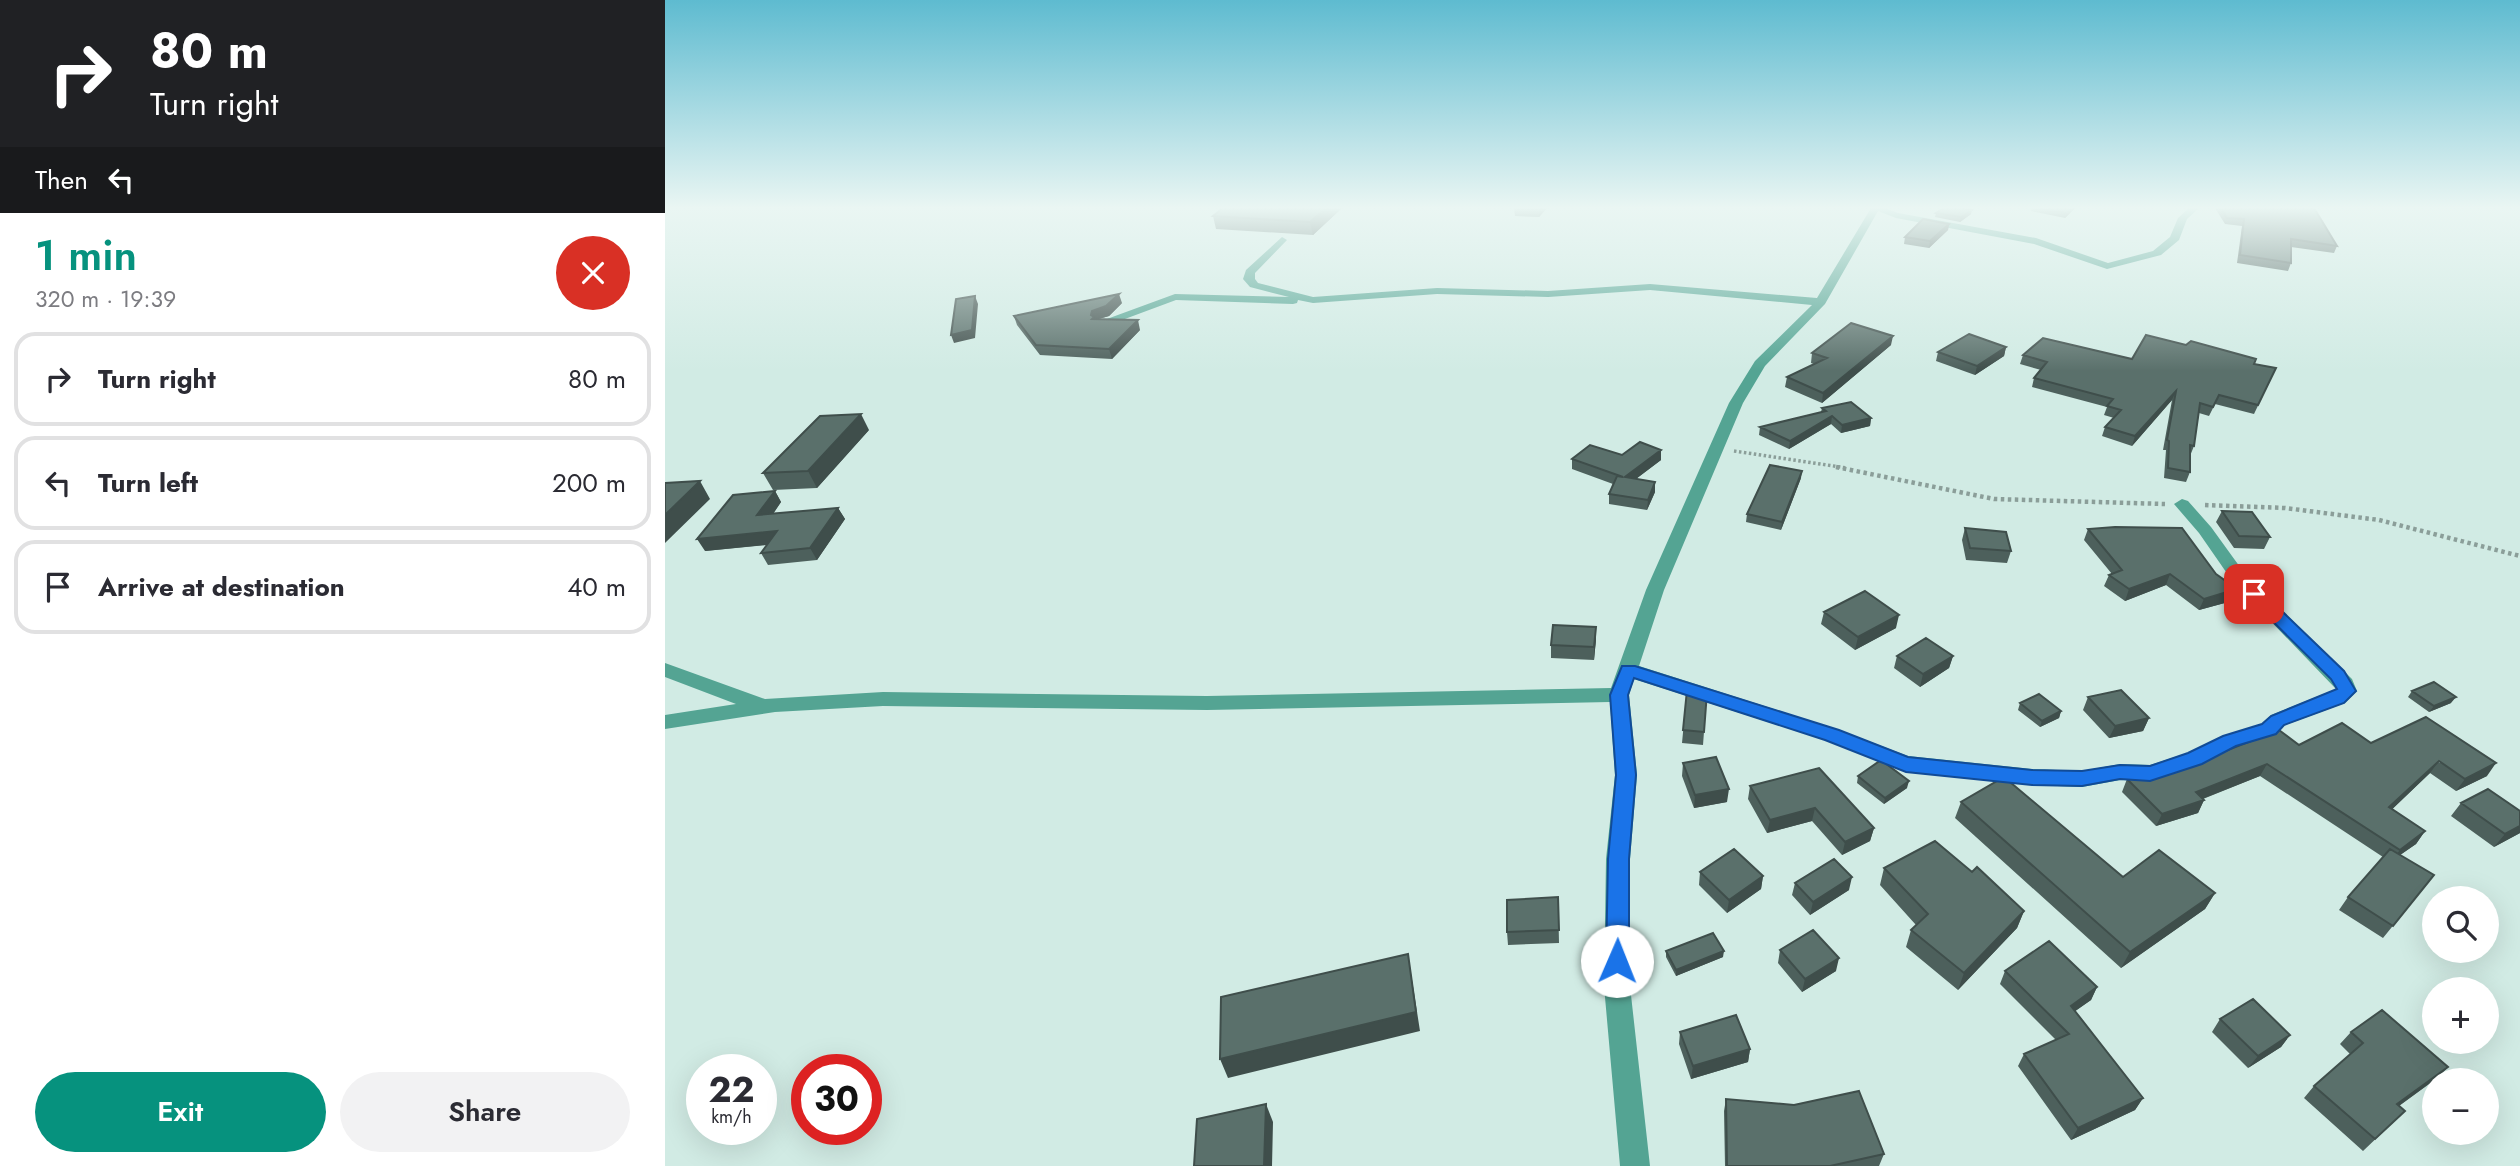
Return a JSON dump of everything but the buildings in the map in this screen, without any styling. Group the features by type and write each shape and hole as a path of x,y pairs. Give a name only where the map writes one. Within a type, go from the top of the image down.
{"street":[{"path":"1260,262 1250,272 1249,279 1254,285 1303,299"},
{"path":"1635,1166 1617,986 1618,859 1626,775 1619,695 1655,590 1736,402 1760,364 1821,302 1845,262"},
{"path":"2097,262 2107,266 2121,262"},
{"path":"1102,323 1175,297 1283,302 1437,291 1548,294 1663,287 1821,302"},
{"path":"1629,670 1832,735 1906,764 2032,777 2082,779 2120,772 2150,774 2195,758 2230,741 2269,729 2278,720 2338,698 2347,691 2338,675 2299,641 2239,578 2205,530 2182,504"},
{"path":"665,670 765,707"},
{"path":"665,722 765,707 883,699 1207,703 1619,695"}],"path":[{"path":"1716,449 1859,470 1994,499 2285,508 2379,520 2520,556"}],"route":[{"path":"1617,961 1618,859 1626,775 1619,695 1629,670 1790,724 1832,735 1906,764 2032,777 2082,779 2120,772 2150,774 2195,758 2230,741 2269,729 2278,720 2338,698 2347,691 2338,675 2299,641 2254,594"}]}
